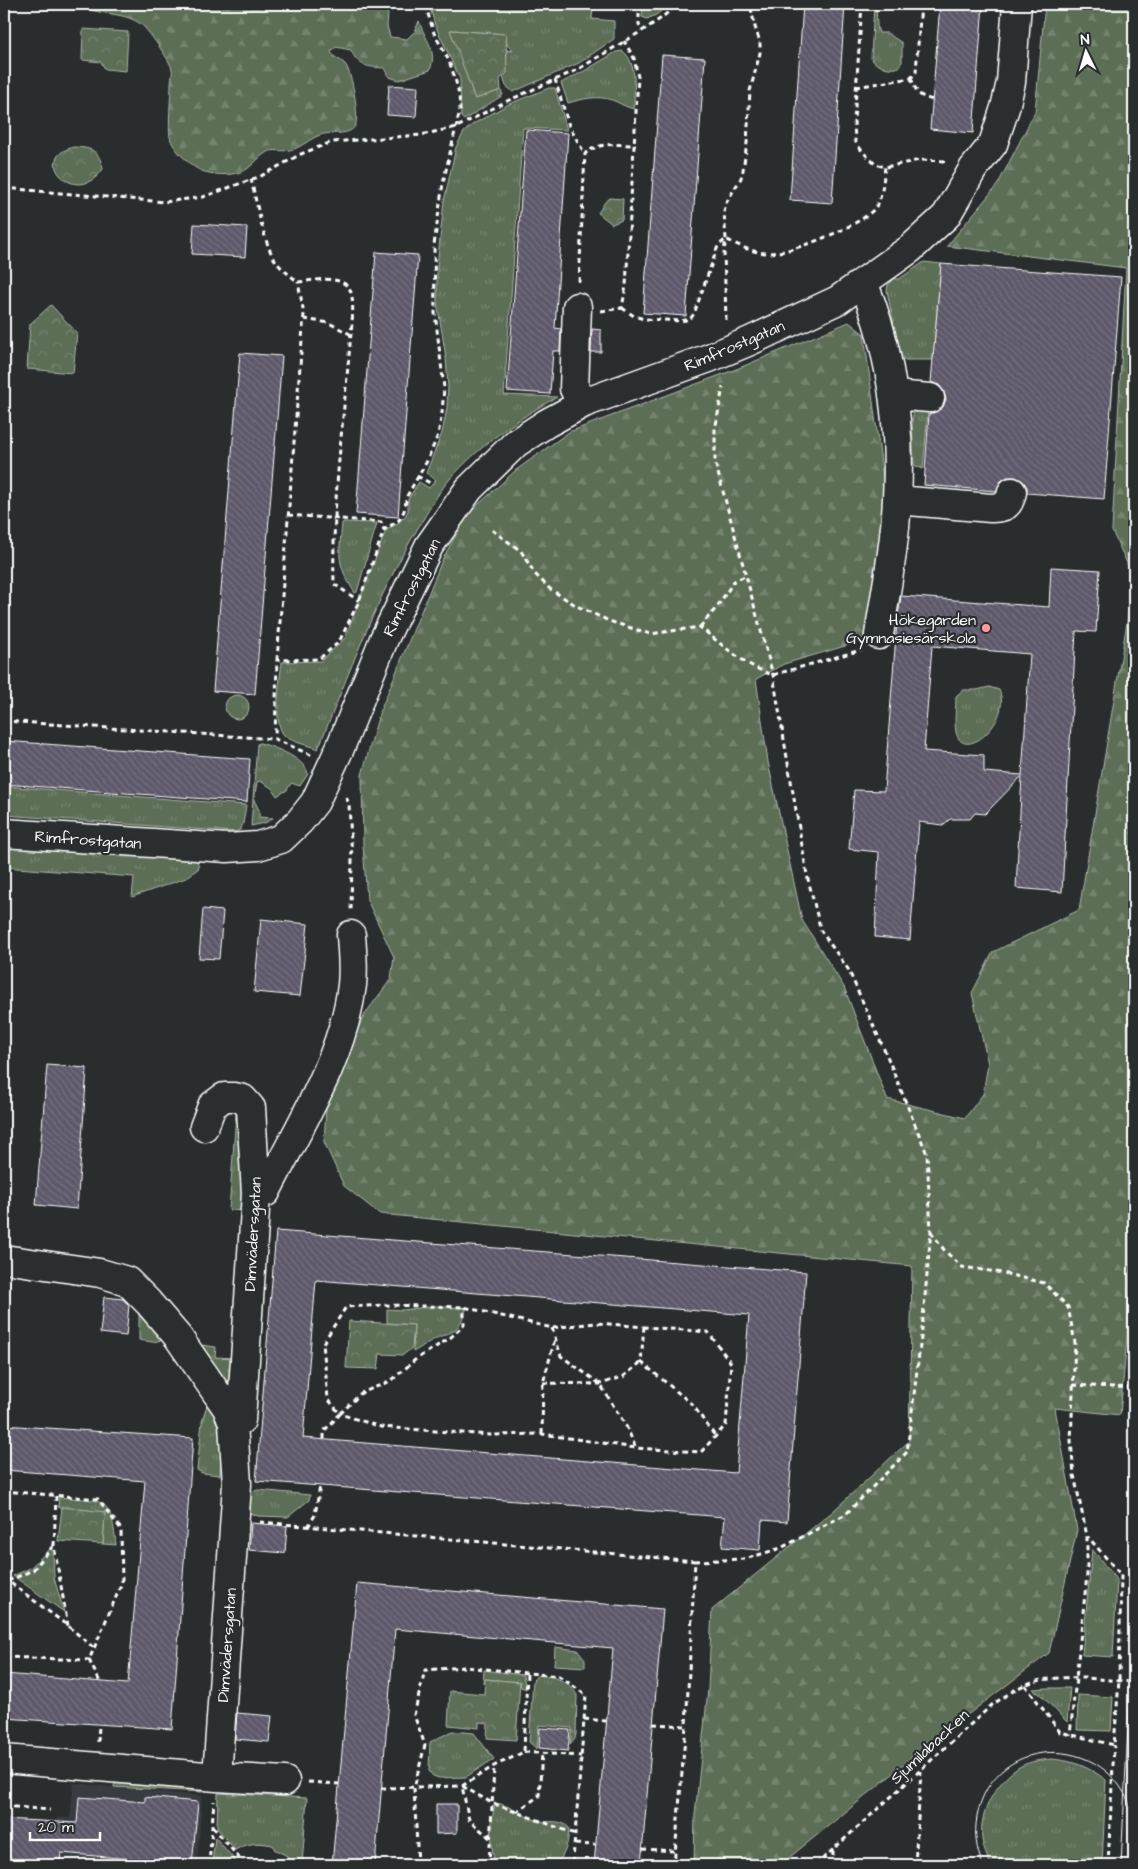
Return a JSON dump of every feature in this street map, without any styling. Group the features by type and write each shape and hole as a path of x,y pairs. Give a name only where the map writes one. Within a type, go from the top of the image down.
{"street":[{"name":"Rimfrostgatan","path":"4,833 219,847 258,846 281,839 300,821 315,802 340,748 384,639 429,546 469,489 516,443 547,423 584,403 709,358 838,300 910,249 946,216 974,169 993,144 1011,82 1017,4"},
{"path":"863,282 874,307 893,395 898,453 897,500 893,544 879,635"},
{"path":"577,308 574,389 584,403"},
{"path":"893,395 930,398"},
{"path":"897,500 961,497 991,508 1002,507 1010,501 1012,492"},
{"path":"256,1194 266,1192 312,1103 335,1053 348,1010 352,983 351,935"},
{"name":"Dimvädersgatan","path":"204,1128 212,1106 224,1098 244,1098 251,1108 255,1144 256,1194 244,1395 241,1420 233,1423"},
{"name":"Dimvädersgatan","path":"4,1259 100,1273 127,1281 178,1337 227,1408 233,1423 237,1484 217,1777"},
{"path":"4,1759 285,1781"}],"path":[{"path":"277,660 319,659 339,642 359,601 384,530 399,520 404,511 407,496 438,435 444,399 435,313 434,244 443,183 460,110 459,94 449,61 434,33 425,4"},
{"path":"639,4 639,26 642,31"},
{"path":"4,188 164,202 203,197 251,180 301,154 332,142 421,135 457,127 507,101 575,70 642,31 678,4"},
{"path":"726,320 725,207 741,178 743,170 747,143 750,91 760,53 760,42 750,4"},
{"path":"862,4 856,59 854,121 855,141 862,152 875,164 885,168 920,160 964,162 974,169"},
{"path":"856,87 911,78 916,72 921,4"},
{"path":"622,308 626,286 636,146 638,77 634,58 624,41"},
{"path":"911,78 920,96 933,100"},
{"path":"555,79 569,126 585,154 577,308 596,311 622,308 634,316 644,319 681,321 690,319 694,314 718,246 726,239"},
{"path":"585,154 593,147 599,146 636,146"},
{"path":"726,239 752,251 768,254 797,248 828,237 855,223 874,209 881,196 885,168"},
{"path":"251,180 274,258 281,268 298,282 304,319 277,660 274,738"},
{"path":"298,282 328,280 345,284 352,293 351,334 333,539 334,584 359,601"},
{"path":"304,319 329,323 351,334"},
{"path":"234,1519 696,1561 745,1559 781,1548 846,1514 907,1452 922,1329 931,1231 926,1154 887,1056 848,969 821,931 807,875 773,675 715,462 715,430 722,387"},
{"path":"417,476 432,484"},
{"path":"288,515 381,522 384,530"},
{"path":"492,530 521,551 535,574 550,589 585,610 609,621 650,634 700,627 717,607 734,580 745,576"},
{"path":"700,627 728,650 761,671 773,675 866,649 879,635"},
{"path":"4,721 274,738 332,764 349,804 352,859 351,935"},
{"path":"931,1231 945,1251 962,1267 1003,1273 1044,1283 1068,1307 1075,1344 1071,1440 1074,1475 1087,1536 1087,1575 1070,1735"},
{"path":"384,1305 464,1306 552,1328 596,1323 708,1332 731,1363 726,1425 700,1452 636,1448 542,1434 490,1435 381,1426 340,1414 328,1400 323,1343 346,1307 384,1305"},
{"path":"324,1439 324,1432 361,1394 391,1381 416,1359 450,1338 464,1325 464,1306"},
{"path":"543,1383 600,1384 623,1377 641,1362 644,1326"},
{"path":"552,1328 561,1356 600,1384 626,1426 636,1448"},
{"path":"542,1434 543,1383 555,1338"},
{"path":"641,1362 692,1404 715,1436"},
{"path":"1073,1385 1134,1388"},
{"path":"308,1527 315,1515 320,1486"},
{"path":"4,1491 98,1499 121,1529 122,1584 89,1660 100,1682"},
{"path":"56,1496 54,1546 68,1626"},
{"path":"1087,1536 1121,1575 1118,1681 1108,1865"},
{"path":"5,1580 33,1570 54,1546"},
{"path":"674,1865 686,1726 696,1561"},
{"path":"5,1580 68,1626 94,1648"},
{"path":"4,1657 89,1660"},
{"path":"418,1865 414,1788 425,1745 414,1715 425,1670 465,1667 559,1676 586,1696 574,1860 569,1865"},
{"path":"524,1752 527,1673"},
{"name":"Sjumilabacken","path":"816,1865 993,1704 1025,1685 1037,1681 1076,1678 1134,1682"},
{"path":"1025,1685 1060,1732 1114,1745"},
{"path":"584,1720 606,1721"},
{"path":"653,1724 686,1726"},
{"path":"381,1788 462,1786 494,1766 524,1752 581,1756"},
{"path":"516,1812 539,1796 542,1753"},
{"path":"489,1865 494,1766"},
{"path":"915,1865 921,1770"},
{"path":"209,1865 217,1777"},
{"path":"285,1781 339,1784"},
{"path":"462,1786 492,1803 575,1834"},
{"path":"462,1786 470,1820 490,1838"},
{"path":"4,1806 50,1810"},
{"path":"212,1826 245,1865"},
{"path":"575,1844 596,1845"},
{"path":"642,1849 675,1851"},
{"path":"832,1850 833,1865"}],"shaded area":[{"path":"74,1783 202,1796 197,1865 59,1865 56,1818 70,1818"}],"green space":[{"path":"79,4 332,4 335,8 349,10 380,4 388,14 387,26 390,37 407,39 415,31 419,21 432,51 432,63 430,70 399,80 389,77 385,68 360,63 351,50 336,47 331,52 345,64 353,85 357,114 355,126 352,129 344,133 320,135 287,151 267,152 242,172 229,174 207,173 192,165 180,154 171,141 169,125 172,69 148,31 130,18 95,11"},
{"path":"429,4 593,4 592,19 614,21 614,39 579,63 513,92 506,86 502,74 506,69 507,50 513,51 507,45 506,34 451,30 475,99 501,90 503,95 464,120 461,117 460,79 435,25"},
{"path":"643,4 670,4 656,15 647,19 642,17"},
{"path":"874,4 876,4 879,33 887,33 902,43 902,62 897,68 882,67 871,58"},
{"path":"1045,4 1134,4 1134,578 1112,531 1126,268 947,246 998,184 1035,112"},
{"path":"83,29 128,32 126,71 105,69 101,62 82,60"},
{"path":"450,30 506,34 507,73 500,79 501,90 475,99"},
{"path":"623,51 628,56 633,70 634,109 612,100 601,98 584,99 568,103 561,83 616,52"},
{"path":"549,88 555,88 567,130 523,128 504,395 557,397 527,414 499,434 473,456 445,485 418,528 376,609 318,749 297,742 285,736 279,722 278,701 282,662 321,661 345,638 386,530 397,524 405,516 408,511 408,499 419,482 429,488 436,480 426,473 442,433 447,408 448,387 446,358 437,302 437,266 444,201 456,147 464,132 473,124 509,104"},
{"path":"74,147 94,151 103,169 92,180 81,184 70,182 61,177 56,169 56,160 61,152"},
{"path":"610,198 623,199 622,220 612,224 598,213"},
{"path":"924,262 941,264 933,360 901,360 887,291 888,285 895,278 899,279"},
{"path":"51,305 77,333 73,373 27,369 30,324"},
{"path":"849,322 864,334 883,477 884,546 871,626 862,641 784,664 756,679 768,762 802,920 844,987 887,1099 965,1118 983,1094 988,1064 972,993 993,952 1079,910 1134,580 1134,1218 1120,1415 1055,1408 1077,1530 1049,1653 941,1735 780,1865 694,1865 695,1815 708,1689 712,1610 832,1512 909,1441 912,1266 380,1214 344,1186 324,1142 327,1092 365,1014 391,979 394,957 367,900 363,845 362,775 379,714 443,558 468,514 516,470 569,432 739,368"},
{"path":"914,411 928,411 923,469 914,465 912,420"},
{"path":"342,523 377,523 357,592 355,593 340,560"},
{"path":"989,687 999,690 1001,702 999,714 985,735 976,741 968,743 960,741 955,728 956,696 963,690 977,690"},
{"path":"237,695 246,698 249,707 246,716 237,719 228,716 225,707 228,698"},
{"path":"260,743 281,750 295,758 306,768 308,774 300,786 291,783 287,790 277,796 272,788 260,781 257,782 254,800 259,810 259,817 273,818 265,823 251,826 257,744"},
{"path":"4,786 246,805 243,824 240,830 235,832 4,815"},
{"path":"4,846 197,860 199,868 186,878 132,897 134,877 4,867"},
{"path":"237,1100 245,1211 229,1210"},
{"path":"435,1306 466,1308 466,1310 463,1319 456,1329 413,1352 414,1325 387,1323 387,1309 403,1310"},
{"path":"139,1312 163,1340 152,1342 139,1340"},
{"path":"349,1321 414,1325 412,1348 403,1355 380,1354 378,1369 346,1368"},
{"path":"201,1345 216,1347 215,1357 235,1358 230,1381 223,1380"},
{"path":"207,1405 222,1427 220,1475 202,1473 197,1470 202,1422"},
{"path":"258,1490 310,1495 309,1500 288,1517 258,1516 250,1513 250,1492"},
{"path":"59,1497 95,1501 108,1509 114,1529 116,1545 103,1544 105,1512 58,1507"},
{"path":"62,1507 105,1512 103,1544 58,1541"},
{"path":"53,1546 54,1578 64,1612 13,1576 30,1568"},
{"path":"1092,1549 1117,1580 1113,1657 1082,1655"},
{"path":"555,1647 578,1650 585,1659 585,1667 554,1665"},
{"path":"484,1670 523,1675 526,1689 521,1687 520,1682 485,1679 485,1684 483,1683"},
{"path":"538,1675 565,1682 577,1695 576,1734 575,1739 570,1745 572,1728 539,1725 537,1749 529,1742 533,1680"},
{"path":"485,1679 520,1682 516,1740 487,1738 488,1723 479,1722 479,1728 448,1725 450,1691 484,1694"},
{"path":"1070,1688 1067,1722 1033,1689"},
{"path":"1078,1695 1113,1697 1111,1731 1077,1730"},
{"path":"452,1731 474,1733 494,1759 466,1777 439,1778 433,1776 429,1771 430,1742"},
{"path":"1052,1759 1081,1765 1106,1780 1102,1865 991,1865 983,1846 982,1829 983,1818 991,1797 1005,1779 1021,1766 1040,1760"},
{"path":"115,1778 198,1787 202,1792 114,1787"},
{"path":"218,1793 307,1798 302,1865 291,1865 287,1856 274,1849 272,1845 253,1844 235,1850 217,1828"},
{"path":"496,1803 536,1820 558,1822 569,1828 566,1848 562,1857 555,1865 496,1865 492,1834"},
{"path":"215,1837 239,1865 212,1865"}],"building":[{"path":"803,4 845,4 832,203 790,200"},
{"path":"940,4 983,4 973,133 930,129"},
{"path":"662,55 705,58 686,316 643,313"},
{"path":"389,85 418,87 416,117 387,115"},
{"path":"526,130 568,133 555,328 561,329 560,351 553,351 550,394 507,391"},
{"path":"194,224 247,227 245,257 192,254"},
{"path":"376,252 418,255 398,517 356,514"},
{"path":"941,264 1121,277 1104,499 1027,493 1027,487 1023,481 1015,477 1007,477 1001,481 996,491 924,485 929,414 943,407 946,399 939,385 931,382"},
{"path":"592,329 601,330 601,352 591,352"},
{"path":"240,353 282,356 255,694 213,691"},
{"path":"1051,567 1100,570 1096,632 1076,631 1062,892 1016,888 1022,776 985,814 975,813 970,819 950,819 943,825 919,822 910,940 875,937 879,852 849,849 854,790 884,791 897,622 901,596 1049,607","holes":["932,646 1030,654 1022,775 984,772 984,755 924,751"]},
{"path":"4,741 250,759 247,802 4,784"},
{"path":"203,909 223,911 219,959 199,958"},
{"path":"261,919 308,924 300,996 254,992"},
{"path":"47,1065 87,1068 77,1209 36,1205"},
{"path":"276,1231 806,1272 787,1522 762,1520 760,1550 722,1547 725,1517 256,1481","holes":["316,1280 749,1315 736,1473 303,1438"]},
{"path":"104,1297 123,1299 129,1305 126,1336 100,1333"},
{"path":"4,1425 193,1438 172,1729 4,1718 4,1674 128,1684 145,1481 4,1470"},
{"path":"251,1523 287,1526 285,1553 249,1550"},
{"path":"357,1583 663,1609 641,1865 594,1865 613,1648 395,1629 375,1865 332,1865"},
{"path":"237,1713 272,1716 269,1742 235,1739"},
{"path":"540,1728 570,1730 568,1751 539,1748"},
{"path":"79,1797 145,1802 145,1797 198,1802 192,1865 141,1865 142,1860 61,1853 60,1861 46,1860 46,1865 4,1865 4,1819 77,1823"},
{"path":"436,1804 457,1804 457,1833 436,1834"}],"tram line":[{"path":"1121,1865 1134,1608"},
{"path":"983,1865 977,1847 976,1829 977,1817 987,1788 1006,1768 1030,1756 1056,1752 1082,1757 1106,1771 1124,1792 1134,1822"}],"place":[{"name":"Hökegården Gymnasiesärskola","path":"986,628"}]}
